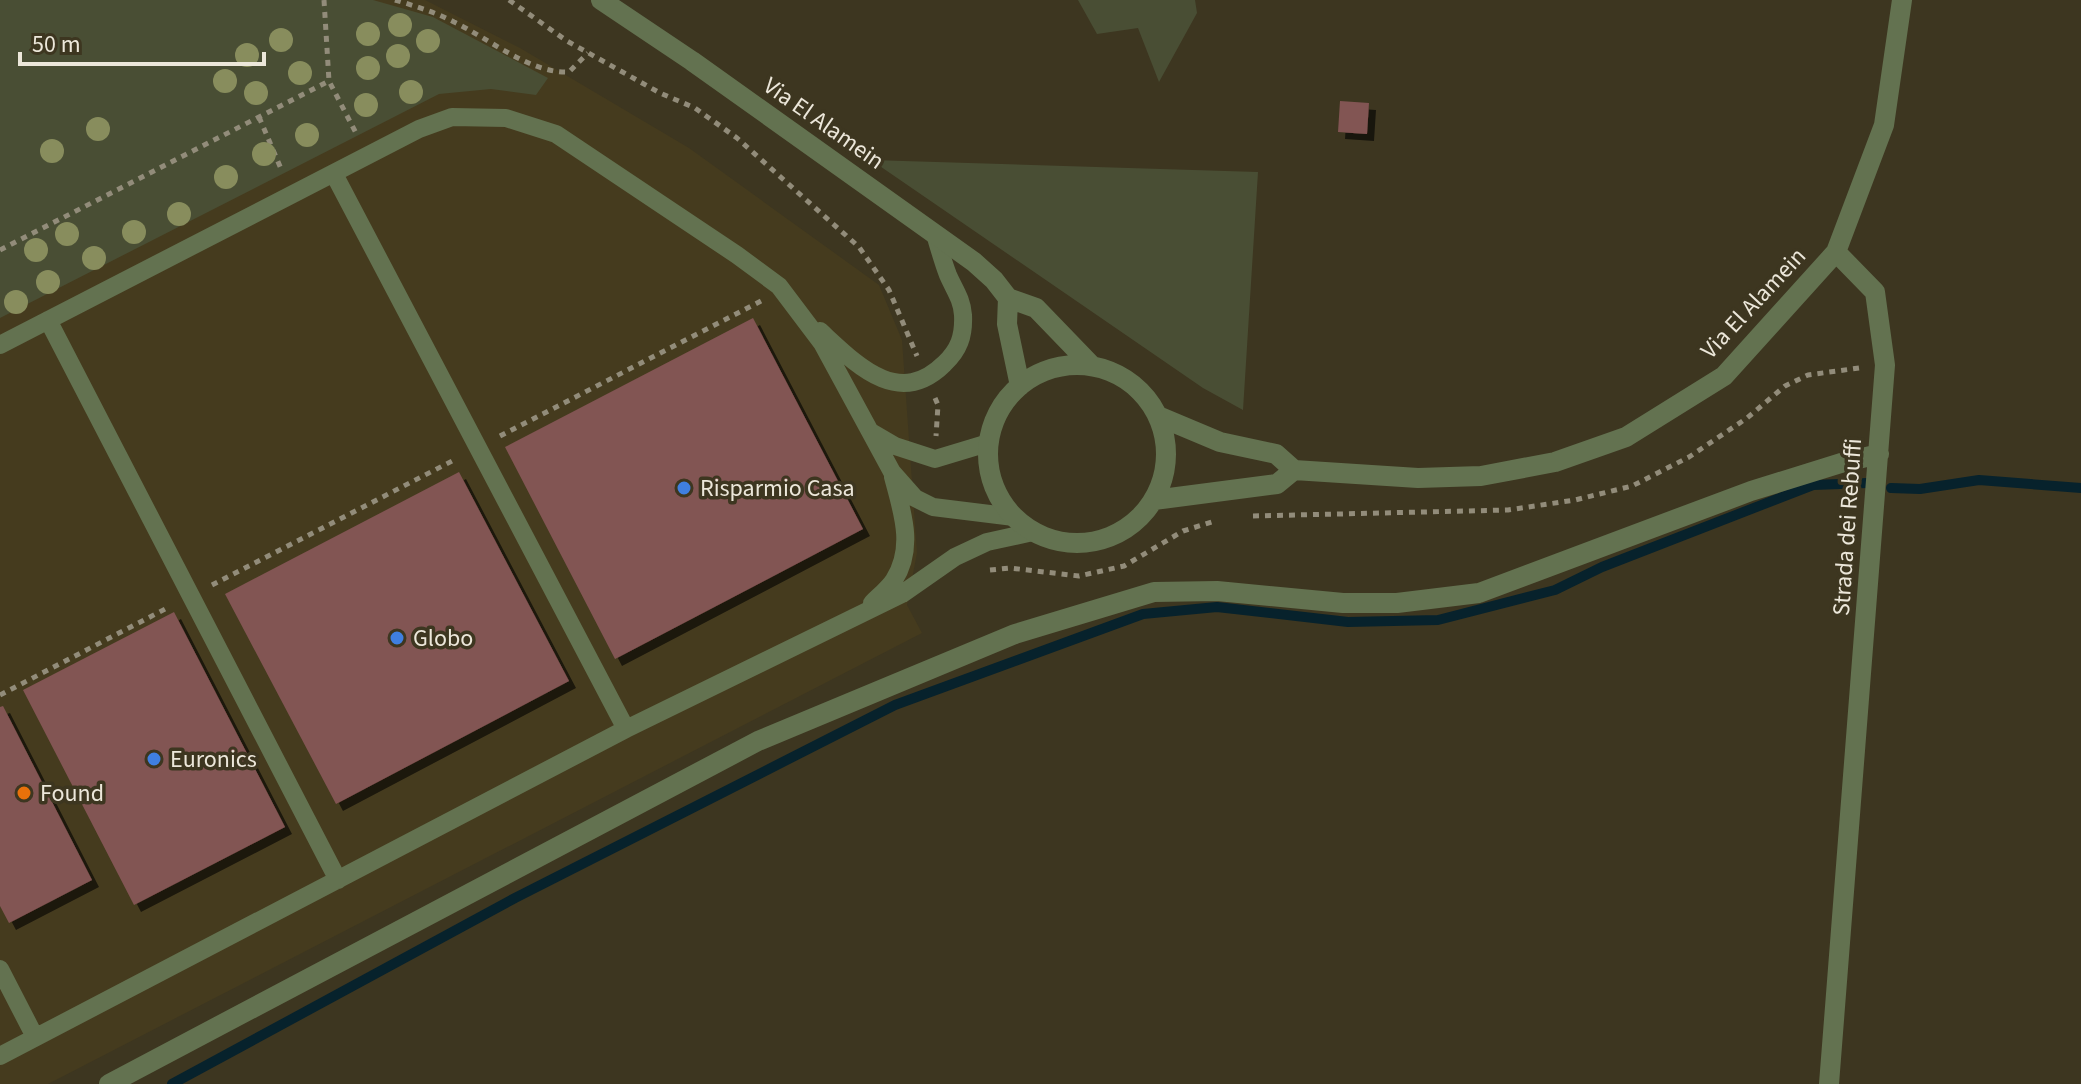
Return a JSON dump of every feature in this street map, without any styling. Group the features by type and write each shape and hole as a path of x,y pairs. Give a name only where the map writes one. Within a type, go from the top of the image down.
{"street":[{"name":"Via El Alamein","path":"601,0 974,262 1008,298 1036,308 1092,366"},
{"path":"1836,252 1884,125 1902,0"},
{"name":"Via El Alamein","path":"1158,416 1220,442 1276,454 1294,470 1418,478 1481,476 1555,462 1626,437 1724,376 1836,252"},
{"name":"Strada dei Rebuffi","path":"1829,1084 1885,365 1875,292 1836,252"},
{"path":"1008,298 1007,324 1020,386"},
{"path":"1071,365 1092,366 1113,372 1131,383 1158,416 1165,437 1163,480 1154,500 1124,530 1104,539 1083,543 1062,542 1033,532 1014,517 995,491 989,471 988,443 1000,409 1013,391 1049,369 1071,365"},
{"path":"109,1084 758,741 1015,634 1154,592 1217,591 1343,603 1397,603 1479,593 1751,491 1879,454"},
{"name":"Via El Alamein","path":"1154,500 1277,484 1294,470"}],"lane":[{"path":"0,345 419,129 452,117 506,118 556,134 779,286 822,343 892,472 915,498 933,507 1014,517"},
{"path":"334,174 626,729"},
{"path":"800,312 854,363 880,379 905,383 928,379 958,351 963,315 959,296 948,276 935,234"},
{"path":"48,320 338,880"},
{"path":"868,431 895,446 935,459 988,443"},
{"path":"854,616 894,581 903,559 906,532 892,472"},
{"path":"0,1056 626,729 902,594 955,557 987,542 1033,532"},
{"path":"0,969 35,1037"}],"path":[{"path":"324,0 329,81 360,139"},
{"path":"395,0 455,22 537,67 569,72 588,53"},
{"path":"0,250 329,81"},
{"path":"259,117 285,178"},
{"path":"488,442 765,299"},
{"path":"208,587 460,457"},
{"path":"0,695 177,603"}],"shaded area":[{"path":"0,0 425,0 520,48 689,148 879,285 902,340 917,553 907,605 922,633 48,1084 0,1084"}],"green space":[{"path":"0,0 373,0 433,17 548,78 536,95 491,89 439,94 0,318"},
{"path":"1078,0 1195,0 1197,13 1159,82 1138,28 1097,34"},
{"path":"871,160 1258,172 1243,410 1203,388"}],"building":[{"path":"1340,101 1369,103 1367,134 1338,132"},
{"name":"Risparmio Casa","path":"753,318 863,529 615,659 505,447"},
{"name":"Globo","path":"459,472 569,681 336,804 225,594"},
{"name":"Euronics","path":"174,612 285,827 134,905 23,690"},
{"name":"Found","path":"3,706 92,880 9,923 0,906 0,707"}],"waterway":[{"path":"1891,488 1920,489 1979,480 2081,488"},
{"path":"172,1084 515,898 895,705 1143,614 1217,607 1348,622 1438,620 1555,590 1602,567 1813,485 1867,483"}],"place":[{"name":"Risparmio Casa","path":"684,488"},
{"name":"Globo","path":"397,638"},
{"name":"Euronics","path":"154,759"},
{"name":"Found","path":"24,793"}]}
